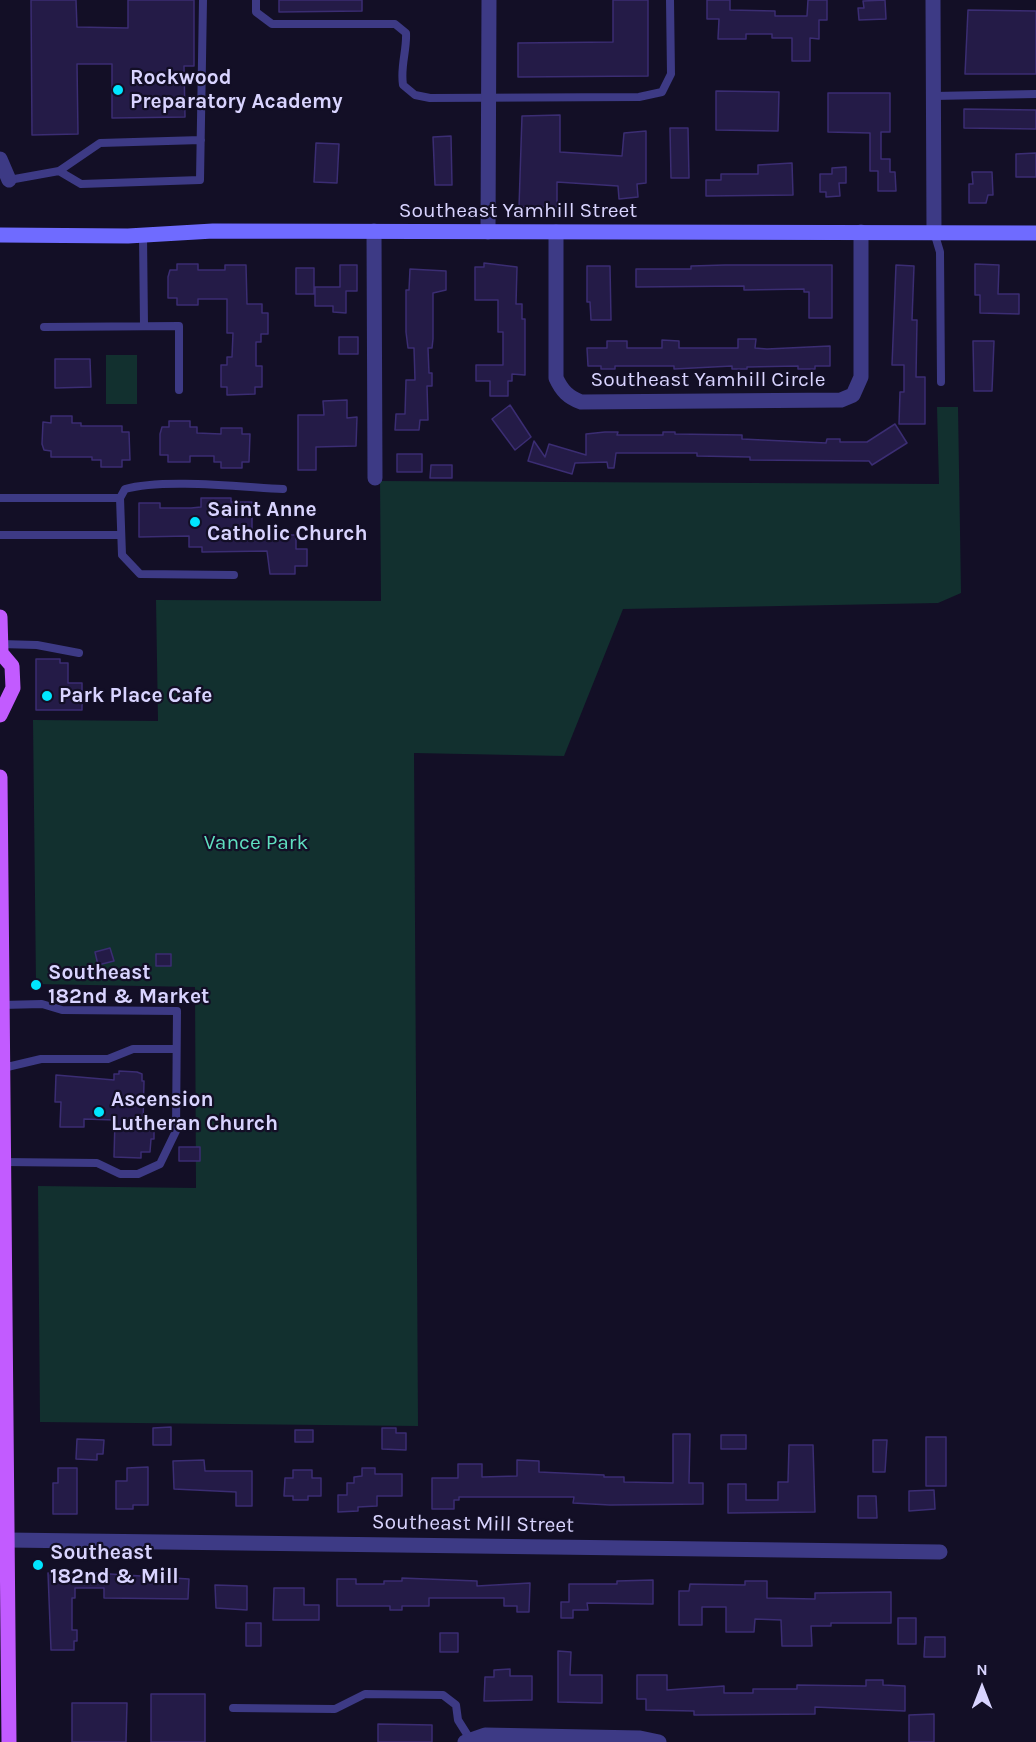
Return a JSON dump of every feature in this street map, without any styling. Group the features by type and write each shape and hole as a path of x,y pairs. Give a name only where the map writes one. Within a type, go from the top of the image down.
{"main road":[{"path":"0,616 0,654 12,666 13,688 0,715"},
{"path":"0,777 4,1162 2,1257 9,1742"}],"street":[{"path":"488,232 489,0"},
{"path":"933,0 934,232"},
{"path":"0,159 9,180"},
{"name":"Southeast Yamhill Street","path":"0,235 143,235 213,231 1036,233"},
{"path":"374,231 375,478"},
{"name":"Southeast Yamhill Circle","path":"556,232 556,378 561,389 570,398 581,402 841,400 853,395 861,377 861,232"},
{"name":"Southeast Mill Street","path":"7,1540 940,1552"},
{"path":"468,1741 486,1735 509,1735 640,1738 659,1742"}],"lane":[{"path":"59,171 81,184 200,180 203,0"},
{"path":"256,0 256,12 272,24 395,24 406,33 407,48 401,68 403,85 415,95 430,98 639,97 662,92 670,74 670,0"},
{"path":"934,96 1036,94"},
{"path":"9,180 59,171 100,143 201,140"},
{"path":"934,232 940,252 941,382"},
{"path":"143,235 144,326"},
{"path":"44,327 179,326 179,390"},
{"path":"234,574 140,574 122,555 120,498 125,489 137,486 283,489"},
{"path":"0,498 120,498"},
{"path":"0,535 120,535"},
{"path":"0,644 37,645 79,653"},
{"path":"2,1005 42,1004 62,1010 177,1011 176,1131 160,1164 138,1174 120,1174 97,1163 4,1162"},
{"path":"2,1068 40,1059 108,1059 134,1049 176,1049"},
{"path":"232,1708 335,1709 365,1694 443,1695 456,1705 458,1720 468,1741"}],"green space":[{"path":"106,355 137,355 137,404 106,404"},
{"name":"Vance Park","path":"937,407 958,407 961,593 938,603 623,609 564,756 414,753 418,1426 40,1422 38,1186 196,1188 195,987 36,984 33,720 158,721 156,600 381,601 380,481 939,484"}],"building":[{"path":"31,0 76,0 77,27 128,28 128,0 194,0 194,66 184,66 185,117 112,118 112,64 77,64 78,134 32,135"},
{"path":"279,0 362,0 362,11 279,12"},
{"path":"613,0 648,0 648,76 518,77 518,43 613,42"},
{"path":"707,0 730,0 730,10 775,11 775,16 807,16 808,0 827,0 827,20 819,20 819,39 810,38 810,61 792,61 792,38 772,38 772,34 746,34 746,39 718,39 719,19 707,19"},
{"path":"885,0 886,19 859,20 858,8 864,8 863,1"},
{"path":"968,10 1036,11 1036,74 965,74"},
{"path":"716,91 779,92 778,131 716,130"},
{"path":"828,93 890,93 890,132 881,132 881,159 890,159 890,172 895,172 896,191 878,191 878,171 870,171 870,133 828,132"},
{"path":"964,109 1036,110 1036,129 964,128"},
{"path":"560,115 560,152 622,156 624,133 646,131 646,183 637,184 638,197 619,199 618,186 557,182 557,207 519,207 522,116"},
{"path":"670,128 688,128 689,178 671,178"},
{"path":"451,136 452,185 435,185 433,137"},
{"path":"316,143 339,144 337,183 314,182"},
{"path":"1036,153 1036,177 1016,177 1016,154"},
{"path":"792,163 793,195 706,196 706,180 721,180 721,174 758,174 758,165"},
{"path":"846,167 846,183 839,183 840,196 826,197 826,192 820,192 820,174 832,174 832,168"},
{"path":"972,172 992,172 993,195 988,195 986,203 969,203 969,184 973,184"},
{"path":"484,263 517,267 516,304 522,304 522,319 525,319 525,375 512,374 512,381 508,381 508,396 490,396 490,381 476,381 476,365 503,365 503,332 498,332 498,300 475,300 475,267 484,267"},
{"path":"177,264 198,264 198,270 225,270 225,265 246,265 247,304 262,304 262,313 268,313 268,334 261,334 261,342 256,342 256,366 262,366 262,387 255,387 255,394 227,395 227,387 221,387 221,365 227,365 227,357 232,357 233,333 227,333 227,299 198,299 198,305 177,305 177,298 168,298 168,277 170,270 177,270"},
{"path":"975,264 999,265 998,294 1019,294 1019,314 980,313 980,295 975,295"},
{"path":"340,265 357,265 357,291 346,291 346,313 333,312 333,306 315,306 315,287 340,287"},
{"path":"832,265 832,318 809,318 809,292 804,292 804,289 744,290 744,286 636,287 636,269 691,269 691,266"},
{"path":"896,265 914,266 912,320 917,320 916,377 925,377 925,424 899,424 900,392 904,392 904,365 892,365"},
{"path":"587,266 610,266 611,320 591,320 590,302 587,302"},
{"path":"296,268 314,268 314,294 296,294"},
{"path":"410,269 446,271 446,290 433,293 433,339 432,348 428,348 432,386 427,386 428,420 420,420 419,430 395,430 396,414 405,414 406,380 415,380 414,348 408,348 406,332 406,290 409,290"},
{"path":"339,337 358,337 358,354 339,354"},
{"path":"738,339 756,339 755,348 767,349 830,346 830,366 815,366 815,369 798,369 798,366 732,369 732,366 674,369 674,366 615,366 615,369 601,369 601,366 588,366 587,348 607,348 607,341 627,341 627,348 662,348 662,340 679,341 679,348 738,348"},
{"path":"973,341 994,341 992,391 974,391"},
{"path":"55,359 90,359 91,387 55,388"},
{"path":"347,400 347,418 357,417 356,446 316,447 316,470 298,470 298,415 324,415 323,401"},
{"path":"510,405 531,437 515,450 492,419"},
{"path":"51,416 72,416 72,423 81,423 81,426 122,426 122,432 129,432 130,460 122,460 122,467 101,467 101,460 92,460 92,457 51,457 51,451 44,450 42,444 43,422 51,423"},
{"path":"169,421 190,421 190,427 197,427 197,433 221,434 221,428 242,428 242,434 250,434 249,462 242,462 242,468 221,468 221,462 214,462 214,456 190,456 190,462 168,462 168,455 160,455 160,434 162,427 169,427"},
{"path":"895,424 907,443 872,465 869,461 750,460 750,457 697,456 697,453 616,453 614,468 608,468 607,462 575,463 572,474 528,461 534,441 545,457 549,444 586,455 586,434 605,432 618,432 617,435 663,435 663,432 675,432 675,434 742,435 742,439 826,443 827,439 840,439 840,442 867,442"},
{"path":"397,454 422,454 422,472 397,472"},
{"path":"431,465 452,465 452,478 430,478"},
{"name":"Saint Anne Catholic Church","path":"201,498 231,498 231,502 252,502 252,535 296,535 296,549 307,549 307,566 295,566 295,574 270,574 267,551 202,552 202,547 189,547 189,536 139,537 139,503 160,503 160,508 191,508 201,507"},
{"path":"36,659 60,659 60,663 68,663 68,683 82,683 82,710 36,710"},
{"path":"110,948 114,961 98,965 95,952"},
{"path":"156,954 171,954 171,966 156,966"},
{"name":"Ascension Lutheran Church","path":"119,1071 142,1074 142,1081 144,1081 143,1123 154,1123 154,1139 151,1139 150,1152 141,1152 141,1158 114,1157 115,1120 84,1119 84,1127 60,1127 61,1102 55,1102 56,1075 114,1080 114,1074 119,1074"},
{"path":"179,1147 200,1147 200,1161 179,1161"},
{"path":"171,1427 171,1445 153,1445 153,1428"},
{"path":"382,1428 396,1428 396,1433 406,1433 406,1450 382,1449"},
{"path":"295,1430 313,1430 313,1442 295,1442"},
{"path":"673,1434 690,1434 689,1483 703,1483 703,1504 610,1505 573,1503 574,1497 459,1497 459,1500 454,1500 454,1509 432,1509 432,1478 458,1478 458,1464 482,1464 482,1477 517,1476 517,1460 539,1461 539,1472 624,1477 624,1482 673,1483"},
{"path":"721,1435 746,1435 746,1449 721,1449"},
{"path":"926,1437 946,1437 946,1486 926,1486"},
{"path":"77,1439 104,1440 103,1454 97,1454 97,1460 76,1459"},
{"path":"873,1440 887,1440 885,1472 873,1472"},
{"path":"789,1445 813,1445 815,1512 728,1513 728,1484 746,1484 746,1500 778,1500 778,1482 788,1482"},
{"path":"204,1460 205,1471 252,1471 252,1506 236,1506 236,1492 174,1489 173,1461"},
{"path":"148,1467 148,1505 133,1505 133,1509 116,1509 116,1481 127,1481 127,1468"},
{"path":"58,1468 77,1468 77,1514 53,1514 53,1483 58,1483"},
{"path":"362,1468 375,1468 375,1474 402,1474 402,1496 377,1496 377,1506 358,1507 358,1511 338,1512 338,1495 347,1495 347,1483 354,1483 354,1477 362,1476"},
{"path":"293,1470 312,1470 312,1478 321,1478 321,1496 308,1496 308,1500 293,1500 293,1496 284,1496 285,1478 293,1478"},
{"path":"934,1490 935,1509 909,1511 909,1491"},
{"path":"858,1496 876,1496 877,1518 858,1518"},
{"path":"62,1571 189,1579 188,1599 104,1598 104,1588 75,1588 75,1598 72,1598 72,1630 77,1630 77,1641 74,1641 74,1650 51,1650 48,1573"},
{"path":"402,1578 477,1581 477,1586 530,1583 529,1612 517,1612 517,1606 504,1606 504,1598 429,1598 429,1606 402,1606 402,1610 390,1610 390,1606 337,1606 337,1579 356,1579 356,1584 384,1584 384,1581 402,1581"},
{"path":"653,1580 653,1604 587,1603 588,1610 573,1610 573,1618 561,1618 561,1602 569,1602 569,1584 617,1584 617,1581"},
{"path":"745,1581 767,1581 767,1598 815,1599 815,1593 891,1592 891,1623 831,1623 831,1626 811,1626 812,1646 782,1646 781,1620 755,1619 754,1632 726,1632 726,1607 702,1607 702,1625 679,1625 679,1591 689,1591 690,1584 745,1585"},
{"path":"215,1585 247,1586 247,1610 216,1608"},
{"path":"274,1588 304,1588 304,1605 319,1605 319,1620 273,1620"},
{"path":"898,1618 916,1618 916,1644 898,1644"},
{"path":"246,1623 261,1623 261,1646 246,1646"},
{"path":"440,1633 458,1633 458,1652 440,1652"},
{"path":"925,1637 945,1637 945,1657 924,1657"},
{"path":"558,1651 571,1652 570,1675 602,1675 602,1703 558,1702"},
{"path":"510,1669 510,1676 532,1676 532,1700 484,1701 485,1677 494,1677 494,1670"},
{"path":"637,1675 667,1675 667,1690 724,1686 724,1693 753,1693 753,1689 797,1689 797,1685 866,1686 866,1680 883,1680 883,1685 905,1686 905,1711 815,1707 815,1714 694,1715 694,1711 646,1710 646,1699 637,1699"},
{"path":"151,1694 205,1694 205,1742 151,1742"},
{"path":"72,1703 127,1703 126,1742 72,1742"},
{"path":"934,1714 934,1742 909,1742 909,1715"},
{"path":"378,1724 432,1725 432,1742 378,1742"}],"place":[{"name":"Rockwood Preparatory Academy","path":"118,90"},
{"name":"Saint Anne Catholic Church","path":"195,522"},
{"name":"Park Place Cafe","path":"47,696"},
{"name":"Southeast 182nd & Market","path":"36,985"},
{"name":"Ascension Lutheran Church","path":"99,1112"},
{"name":"Southeast 182nd & Mill","path":"38,1565"}]}
